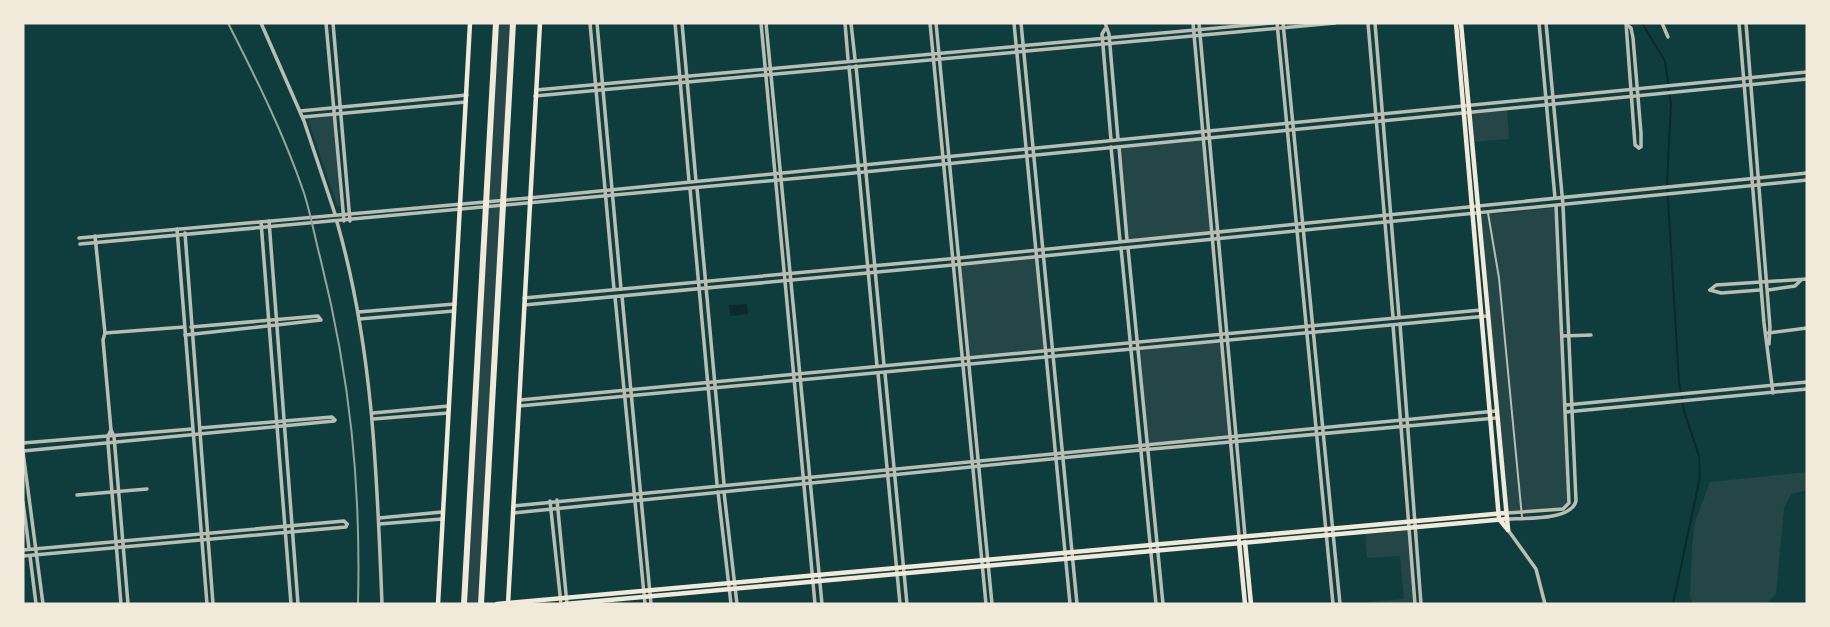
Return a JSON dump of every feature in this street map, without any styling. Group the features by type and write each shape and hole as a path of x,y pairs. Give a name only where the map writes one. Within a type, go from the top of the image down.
{"highway":[{"path":"464,604 496,23"},
{"path":"481,604 513,23"}],"main road":[{"path":"438,604 470,23"},
{"path":"508,604 540,23"},
{"path":"1458,23 1492,412 1490,419 1502,516 1508,530"},
{"path":"1492,412 1496,418 1502,516"},
{"path":"1072,555 1412,520 1502,516"},
{"path":"1242,539 1333,535 1502,516"},
{"path":"1242,539 1245,604"},
{"path":"1242,539 1251,604"},
{"path":"732,585 811,574 903,570 1066,555 1151,551 1158,547"},
{"path":"497,604 564,602 732,585 813,581 897,570"}],"street":[{"path":"261,23 303,117 337,222 358,312 373,416 382,604"},
{"path":"326,23 343,214 347,221"},
{"path":"333,23 349,214 347,221"},
{"path":"590,23 633,493 647,593 651,604"},
{"path":"597,23 631,389 647,593 645,604"},
{"path":"675,23 718,492 737,604"},
{"path":"682,23 724,484 732,585 731,604"},
{"path":"761,23 815,604"},
{"path":"766,23 821,604"},
{"path":"845,23 900,604"},
{"path":"851,23 907,604"},
{"path":"930,23 972,464 992,604"},
{"path":"936,23 979,464 985,604"},
{"path":"1014,23 1070,604"},
{"path":"1021,23 1077,604"},
{"path":"1193,23 1200,35 1237,436 1242,539"},
{"path":"1199,23 1194,36 1201,132 1229,437 1242,539"},
{"path":"536,93 596,83 933,52 1196,30 1335,23"},
{"path":"1368,23 1388,215"},
{"path":"1375,23 1400,420 1412,520 1416,527 1421,604"},
{"path":"1539,23 1556,205 1571,507"},
{"path":"1502,516 1560,510 1571,507 1576,501 1563,205 1546,23"},
{"path":"1662,23 1668,37"},
{"path":"1739,23 1761,290 1768,333"},
{"path":"1746,23 1773,393"},
{"path":"1627,24 1633,33 1640,148 1635,146 1627,24"},
{"path":"1105,25 1110,43 1163,604"},
{"path":"1105,25 1102,38 1111,147 1156,604"},
{"path":"536,93 596,90 1194,36 1276,25"},
{"path":"1276,25 1300,225"},
{"path":"1283,25 1316,429 1329,528 1333,535 1340,604"},
{"path":"80,244 460,211 611,189 690,181 943,158 950,160 1028,156 1209,138 1383,120 1553,96 1807,72"},
{"path":"79,238 460,204 612,196 944,164 950,160 1111,140 1377,114 1553,103 1807,79"},
{"path":"300,111 467,95"},
{"path":"303,117 466,102"},
{"path":"1749,144 1755,143"},
{"path":"1551,151 1558,150"},
{"path":"706,285 868,266 1807,173"},
{"path":"524,298 615,289 784,281 875,273 1807,180"},
{"path":"1639,190 1640,197"},
{"path":"269,221 298,604"},
{"path":"1388,221 1408,419 1412,520 1409,527 1415,604"},
{"path":"261,222 291,604"},
{"path":"177,229 206,604"},
{"path":"184,229 214,604"},
{"path":"1300,231 1324,434 1329,528 1326,535 1333,604"},
{"path":"95,236 128,604"},
{"path":"101,236 102,242"},
{"path":"1801,280 1794,286 1767,290 1721,293 1710,290 1716,285 1807,279"},
{"path":"524,305 699,285"},
{"path":"358,312 455,304"},
{"path":"519,403 631,396 963,365 969,361 1053,350 1483,310"},
{"path":"359,319 454,311"},
{"path":"312,316 312,323"},
{"path":"519,403 799,373 962,359 969,361 1046,357 1484,316"},
{"path":"105,332 321,317 320,321 312,323 185,335"},
{"path":"1768,333 1807,328"},
{"path":"1562,336 1591,335"},
{"path":"1566,405 1807,382"},
{"path":"1566,412 1807,389"},
{"path":"373,416 449,406"},
{"path":"373,416 449,412"},
{"path":"513,513 1237,436 1492,412"},
{"path":"23,443 199,428 332,422 335,419 332,417 284,424"},
{"path":"1148,447 1230,443 1496,418"},
{"path":"43,604 23,451 199,435 278,424"},
{"path":"111,430 108,443 121,604"},
{"path":"513,506 803,477 887,473"},
{"path":"77,495 147,489"},
{"path":"556,500 564,602"},
{"path":"550,501 564,602"},
{"path":"23,502 36,604"},
{"path":"379,518 442,515"},
{"path":"379,524 442,515"},
{"path":"23,550 344,521 347,524 346,527 23,556"},
{"path":"1508,530 1536,569 1545,604"}],"lane":[{"path":"1488,212 1499,278 1522,515"}],"shaded area":[{"path":"499,23 510,23 478,604 467,604"},
{"path":"1507,108 1509,139 1471,142 1469,113"},
{"path":"333,116 340,207 337,205 308,119"},
{"path":"1202,138 1211,233 1128,241 1119,146"},
{"path":"1554,208 1570,496 1567,507 1506,513 1481,215"},
{"path":"1036,257 1046,351 969,358 960,265"},
{"path":"747,304 748,314 730,316 729,305"},
{"path":"1220,341 1229,437 1147,444 1138,348"},
{"path":"1807,472 1807,490 1791,494 1784,508 1776,594 1766,604 1693,604 1690,597 1695,522 1710,482"},
{"path":"1409,528 1415,604 1370,604 1404,599 1400,556 1367,558 1365,532"}],"waterway":[{"path":"1642,23 1665,61 1671,104 1667,183 1679,382 1684,411 1699,456 1700,477 1673,604"}],"railway":[{"path":"228,23 288,149 309,210 331,304 352,431 358,516 358,604"}]}
